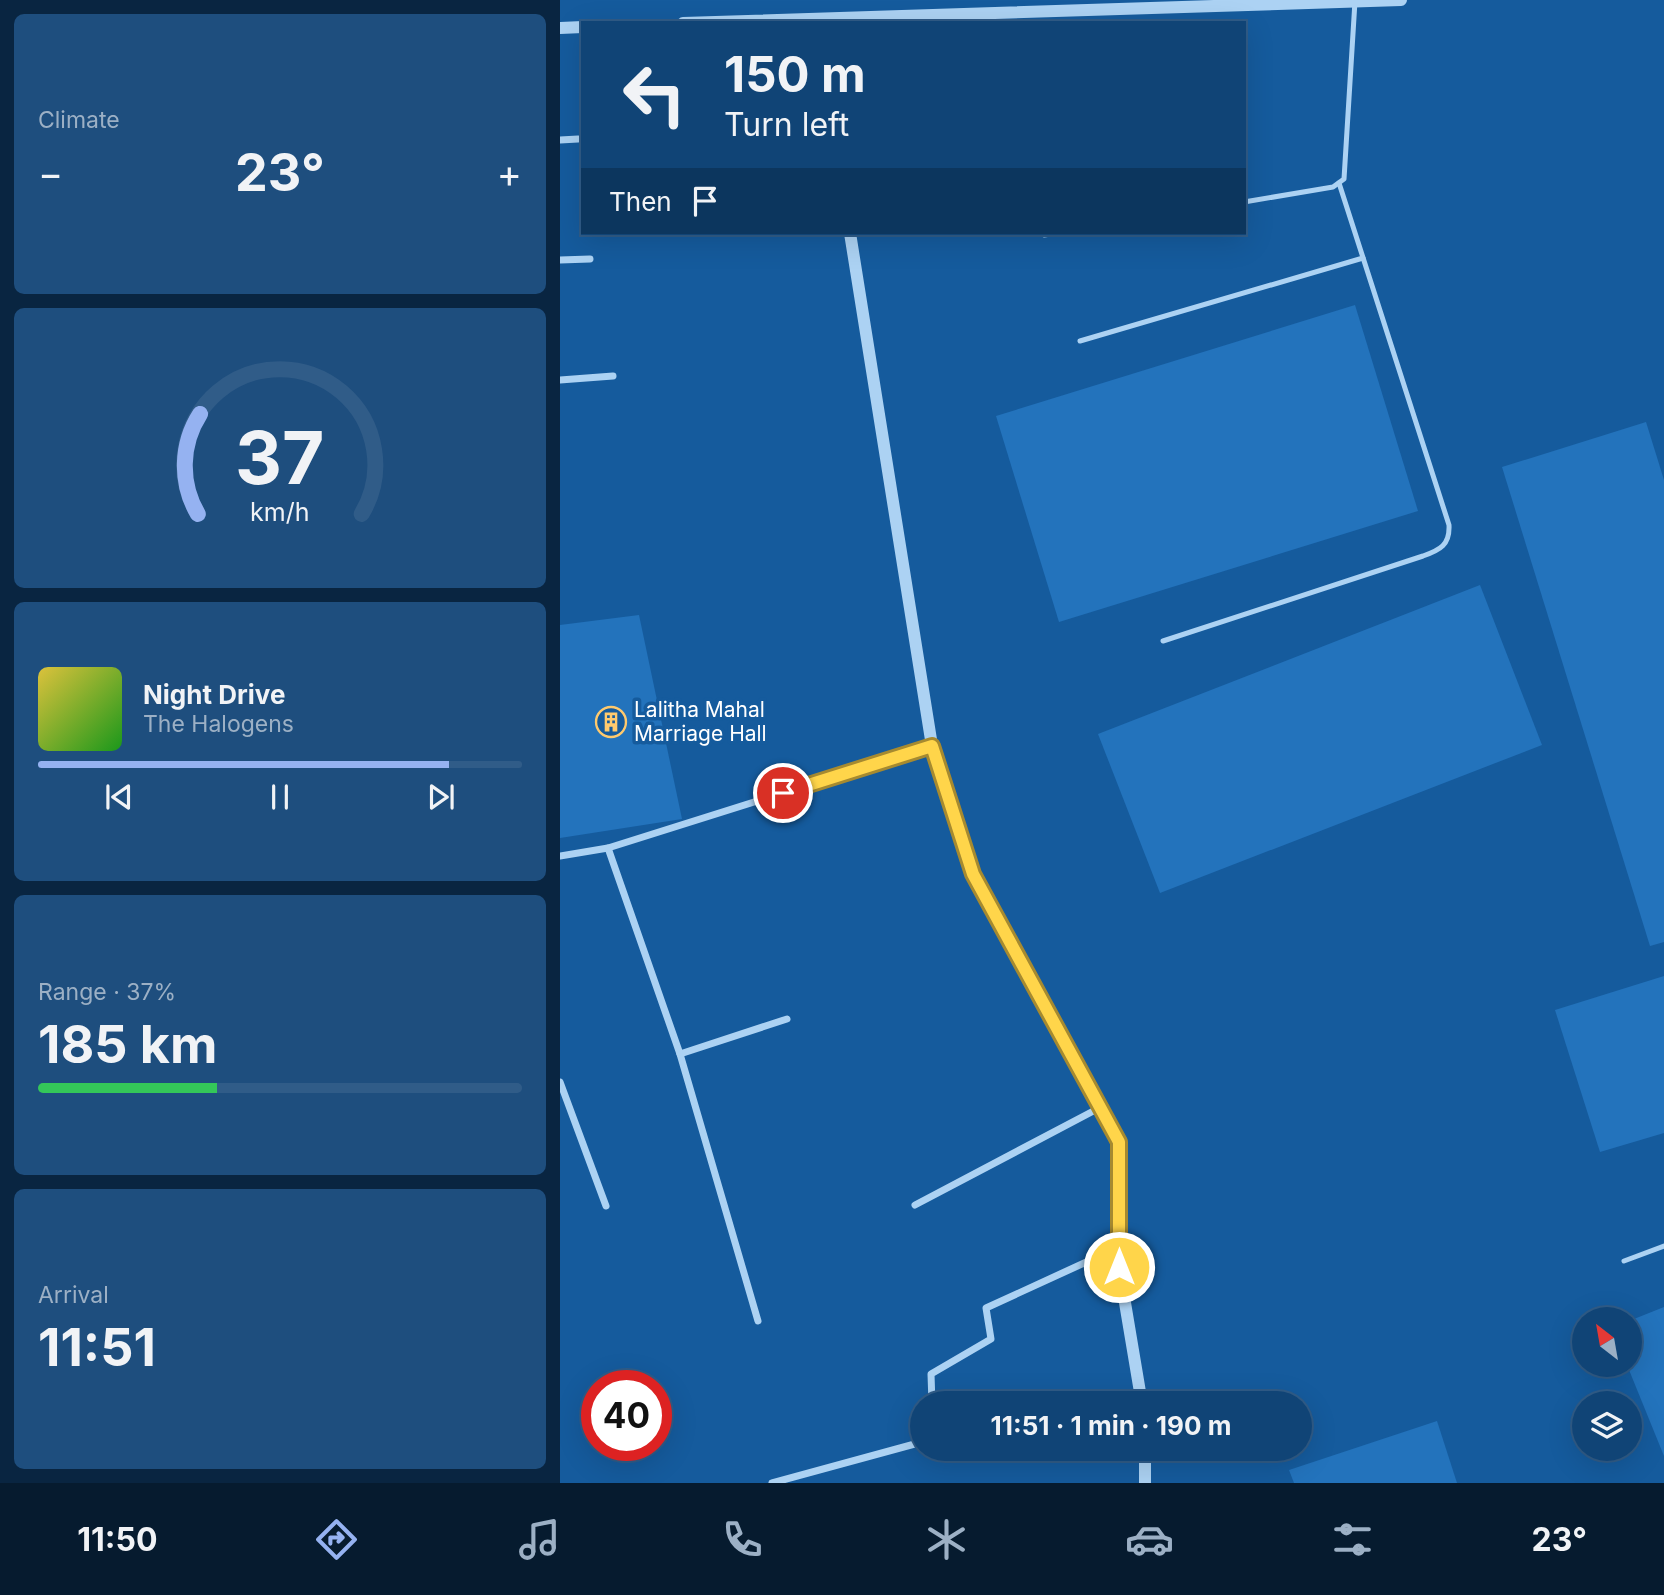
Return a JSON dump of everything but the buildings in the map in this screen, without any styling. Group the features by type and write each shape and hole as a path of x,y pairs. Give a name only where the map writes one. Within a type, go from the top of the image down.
{"street":[{"path":"771,21 1401,0"},
{"path":"560,28 581,27"},
{"path":"560,140 578,139"},
{"path":"850,235 932,746 973,874 1119,1142 1119,1267 1140,1391"},
{"path":"560,260 590,259"},
{"path":"560,380 613,376"},
{"path":"560,856 608,848 932,746"},
{"path":"608,848 680,1054 758,1321"},
{"path":"680,1054 787,1018"},
{"path":"560,1082 606,1206"},
{"path":"915,1206 1101,1107"},
{"path":"932,1391 931,1374 991,1339 986,1308 1120,1247"},
{"path":"772,1483 910,1445"},
{"path":"1145,1461 1145,1483"}],"lane":[{"path":"1246,202 1333,187 1344,179 1347,166 1355,1"},
{"path":"1163,641 1423,556 1442,549 1450,537 1449,525 1339,183"},
{"path":"1080,341 1363,258"},
{"path":"1624,1261 1664,1246"}],"place":[{"name":"Lalitha Mahal Marriage Hall","path":"611,722"}],"route":[{"path":"783,793 932,746 973,874 1119,1142 1119,1267"}]}
